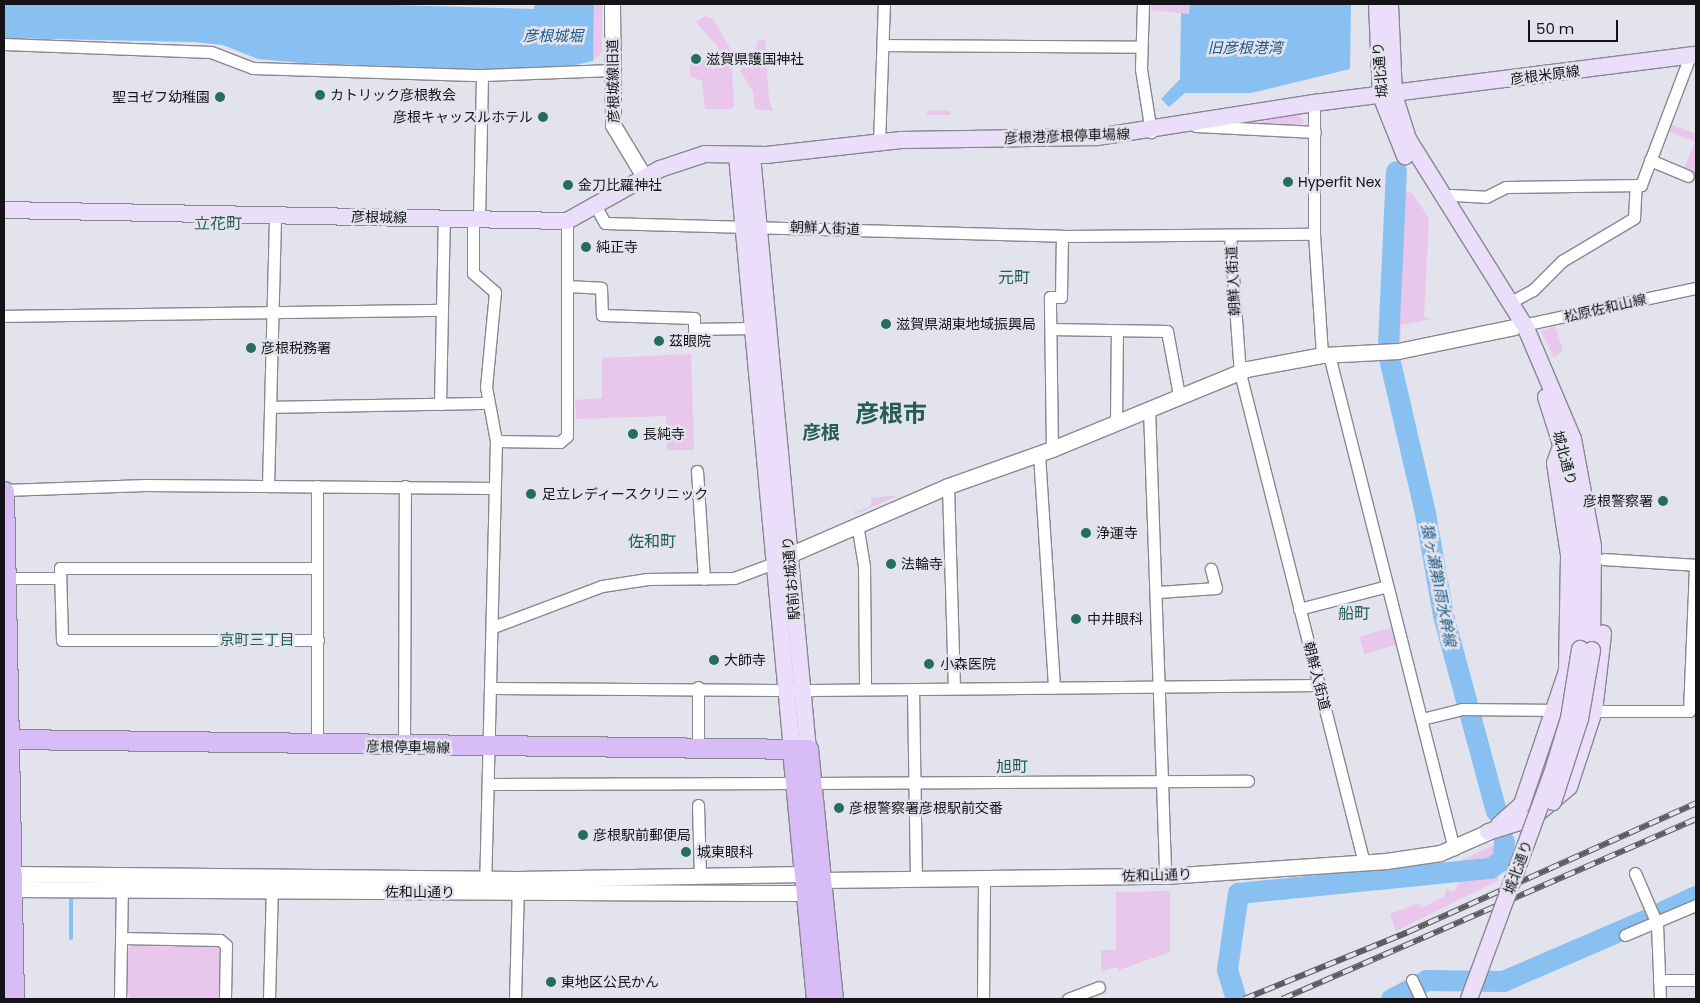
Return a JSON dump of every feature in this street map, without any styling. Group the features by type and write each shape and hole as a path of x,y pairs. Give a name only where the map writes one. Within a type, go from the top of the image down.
{"main road":[{"name":"城北通り","path":"1377,4 1387,95 1414,173 1520,326"},
{"name":"城北通り","path":"1390,4 1387,95 1408,139 1443,200 1510,302 1567,442 1593,546 1580,720 1563,776 1480,999"},
{"name":"彦根米原線","path":"1387,95 1693,55"},
{"name":"彦根港彦根停車場線","path":"745,156 879,144 1151,132 1314,103 1387,95"},
{"name":"彦根城線","path":"4,210 567,220 596,208 645,178 705,154 745,156"},
{"name":"駅前お城通り","path":"745,156 812,877 833,999"},
{"name":"駅前お城通り","path":"750,226 752,328 781,559"},
{"path":"1567,442 1588,453 1604,559 1602,654 1594,711 1565,794 1532,818 1488,832 1522,804 1556,710 1567,671 1571,587 1555,463 1567,442"},
{"path":"4,491 6,738 11,883 10,998"},
{"name":"城北通り","path":"1469,999 1554,766 1569,718 1586,649"},
{"name":"彦根停車場線","path":"6,738 317,746 800,750"},
{"name":"駅前お城通り","path":"812,877 805,893 816,999"}],"street":[{"name":"彦根城線旧道","path":"612,4 612,70 615,132 645,178"},
{"path":"879,144 884,4"},
{"path":"1143,4 1141,47 1151,132"},
{"path":"4,44 211,52 253,68 482,75 612,70"},
{"path":"883,45 1141,47"},
{"path":"1443,200 1451,195 1486,197 1506,187 1641,186 1693,55"},
{"path":"482,75 473,273 495,292 487,403 496,441 492,748 484,885"},
{"path":"1314,103 1314,234 1325,355 1422,719 1454,848"},
{"path":"1192,125 1232,131 1315,132"},
{"path":"1650,160 1688,176"},
{"path":"1510,302 1533,290 1562,261 1634,218 1636,186"},
{"name":"朝鮮人街道","path":"596,208 605,223 1062,236 1230,236 1240,373 1364,863"},
{"path":"268,486 275,215"},
{"path":"440,404 440,310 444,218"},
{"path":"496,441 560,442 567,436 567,220"},
{"path":"1230,236 1314,234"},
{"path":"1054,688 1046,452 1051,329 1050,297 1061,297 1062,236"},
{"path":"567,286 601,288 602,315 694,318 694,328 752,328"},
{"name":"松原佐和山線","path":"1520,326 1696,288"},
{"path":"4,316 440,310"},
{"path":"493,627 602,586 749,574 857,524 948,486 1046,452 1179,395 1240,373 1325,355 1390,352 1520,326"},
{"path":"1051,329 1167,331 1179,395"},
{"path":"1116,422 1117,331"},
{"path":"271,407 487,403"},
{"path":"1149,408 1158,592 1164,876"},
{"path":"697,471 704,579"},
{"path":"4,491 35,486 405,486 494,488"},
{"path":"317,486 317,746"},
{"path":"404,747 405,486"},
{"path":"948,486 954,688"},
{"path":"857,524 864,566 865,689"},
{"path":"1422,719 1462,709 1689,711 1696,565 1604,559"},
{"path":"317,568 60,568 60,578 62,640 318,640"},
{"path":"1158,592 1216,588 1212,569"},
{"path":"5,578 60,578"},
{"path":"1300,609 1387,586"},
{"path":"493,688 698,687 913,690 954,688 1319,686"},
{"path":"698,687 698,750"},
{"path":"913,690 913,783 917,793 916,878"},
{"path":"490,784 1248,782"},
{"path":"698,805 700,876"},
{"name":"佐和山通り","path":"518,886 700,876 984,878 1164,876 1364,863 1454,848 1488,832"},
{"path":"1635,873 1657,923 1660,999"},
{"path":"270,999 272,875"},
{"name":"佐和山通り","path":"11,883 122,883 272,875 484,885 805,893"},
{"path":"983,999 984,878"},
{"path":"120,999 122,883"},
{"name":"佐和山通り","path":"122,883 272,891 484,885"},
{"path":"515,999 518,886"},
{"path":"1625,935 1657,923 1696,904"},
{"path":"122,938 220,940 226,945 225,999"},
{"path":"1659,980 1696,980"},
{"path":"1412,981 1420,998"},
{"path":"1068,999 1099,987"}],"shaded area":[{"path":"594,4 602,4 602,52 593,61"},
{"path":"1152,4 1190,4 1190,14 1151,10"},
{"path":"705,16 713,19 731,50 734,107 730,109 705,109 702,81 690,76 690,61 718,60 718,47 696,22"},
{"path":"765,39 769,100 773,111 755,109 753,91 740,71 756,53 757,41"},
{"path":"927,110 950,111 950,115 927,115"},
{"path":"1296,114 1304,120 1301,127 1249,124"},
{"path":"1668,123 1696,134 1696,174 1684,168 1695,142 1664,129"},
{"path":"1400,192 1411,192 1429,218 1424,317 1433,319 1401,325 1400,346 1394,346"},
{"path":"1555,326 1563,350 1554,358 1541,331"},
{"path":"691,354 694,450 667,450 666,416 576,419 575,400 602,398 602,358"},
{"path":"900,495 856,514 850,501 856,512 871,506 871,498"},
{"path":"1393,627 1398,644 1364,654 1359,637"},
{"path":"1496,844 1491,860 1444,866 1455,863"},
{"path":"1500,874 1497,881 1396,931 1390,914 1419,903 1421,908 1445,896 1446,889 1454,892 1459,883 1454,880"},
{"path":"1170,891 1170,952 1119,970 1117,967 1101,972 1101,950 1116,950 1116,892"},
{"path":"135,943 217,944 222,950 222,995 217,999 132,999 126,993 126,950"}],"water":[{"name":"彦根城堀","path":"4,4 358,4 534,9 535,4 594,4 593,61 567,67 504,70 302,63 258,59 223,45 194,42 4,38"},
{"name":"旧彦根港湾","path":"1190,4 1351,4 1350,69 1251,93 1185,93 1169,107 1161,99 1180,79 1181,13 1189,14"}],"waterway":[{"name":"猿ヶ瀬第1雨水幹線","path":"1388,345 1396,171"},
{"name":"猿ヶ瀬第1雨水幹線","path":"1389,358 1425,513 1443,615 1496,811"},
{"name":"猿ヶ瀬第1雨水幹線","path":"1236,999 1227,969 1238,893 1490,868 1503,859 1504,841"},
{"path":"1661,912 1696,896"},
{"path":"71,900 71,938"},
{"path":"1391,999 1426,980 1503,981 1647,919"}],"railway":[{"path":"1244,999 1408,932 1696,803"},
{"path":"1282,999 1696,819"}],"place":[{"name":"滋賀県護国神社","path":"696,59"},
{"name":"カトリック彦根教会","path":"320,95"},
{"name":"聖ヨゼフ幼稚園","path":"220,97"},
{"name":"彦根キャッスルホテル","path":"543,117"},
{"name":"Hyperfit Nex","path":"1288,182"},
{"name":"金刀比羅神社","path":"568,185"},
{"name":"純正寺","path":"586,247"},
{"name":"滋賀県湖東地域振興局","path":"886,324"},
{"name":"茲眼院","path":"659,341"},
{"name":"彦根税務署","path":"251,348"},
{"name":"長純寺","path":"633,434"},
{"name":"足立レディースクリニック","path":"531,494"},
{"name":"彦根警察署","path":"1663,501"},
{"name":"浄運寺","path":"1086,533"},
{"name":"法輪寺","path":"891,564"},
{"name":"中井眼科","path":"1076,619"},
{"name":"大師寺","path":"714,660"},
{"name":"小森医院","path":"929,664"},
{"name":"彦根警察署彦根駅前交番","path":"839,808"},
{"name":"彦根駅前郵便局","path":"583,835"},
{"name":"城東眼科","path":"686,852"},
{"name":"東地区公民かん","path":"551,982"}],"district":[{"name":"立花町","path":"218,224"},
{"name":"元町","path":"1014,278"},
{"name":"彦根市","path":"891,414"},
{"name":"彦根","path":"821,433"},
{"name":"佐和町","path":"652,542"},
{"name":"船町","path":"1354,614"},
{"name":"京町三丁目","path":"257,640"},
{"name":"旭町","path":"1012,767"}]}
